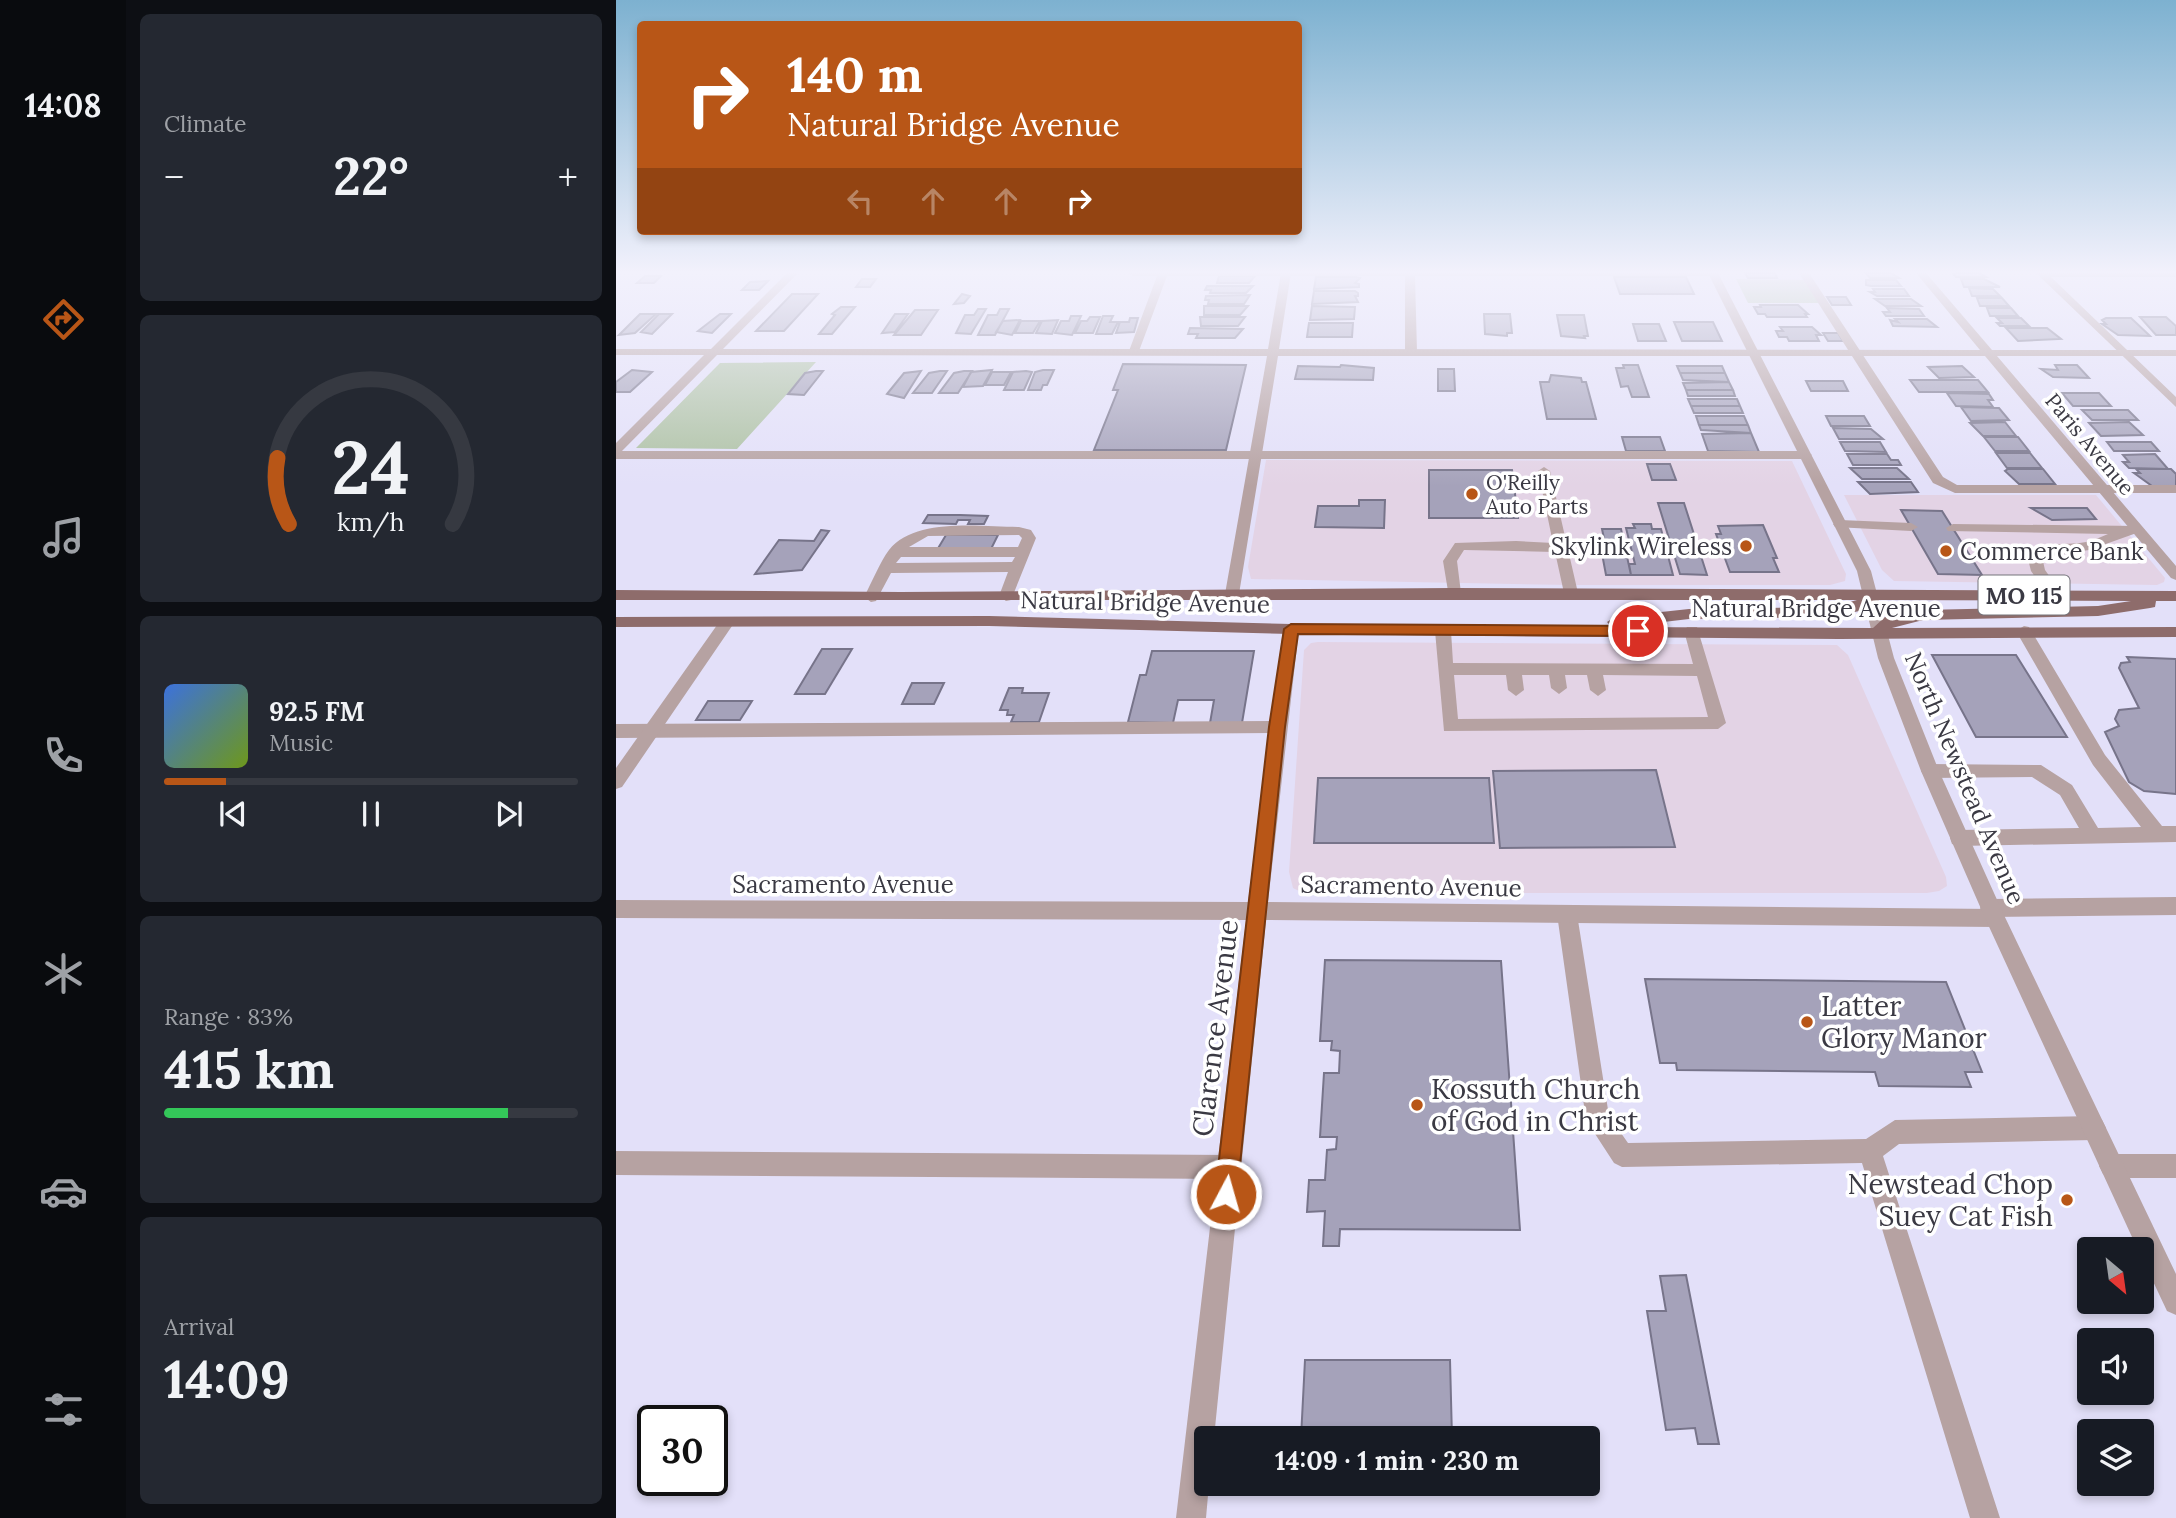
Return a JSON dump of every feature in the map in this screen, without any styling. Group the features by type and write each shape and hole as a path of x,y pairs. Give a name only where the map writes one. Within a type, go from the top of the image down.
{"main road":[{"name":"Natural Bridge Avenue","path":"616,595 871,597 1571,593 2176,597"},
{"path":"1556,631 1670,615 1831,611 1859,606 1871,595"},
{"path":"1879,631 1890,621 1903,617 2098,611 2176,597"},
{"name":"Natural Bridge Avenue","path":"616,622 989,621 1291,629 1839,634 1879,631 2176,632"}],"street":[{"path":"616,453 720,344"},
{"path":"1135,351 1138,344"},
{"path":"1232,594 1274,344"},
{"path":"1411,344 1411,352"},
{"name":"North Newstead Avenue","path":"1749,344 1864,571 1879,631 1930,771 1992,913 2176,1302"},
{"path":"1849,344 1938,480 1955,489 2176,489"},
{"name":"Paris Avenue","path":"1980,344 2176,575"},
{"path":"2114,344 2176,403"},
{"path":"616,352 2176,353"},
{"path":"616,453 1806,455"},
{"path":"1544,471 1571,593"},
{"path":"1840,524 1910,527"},
{"path":"1953,528 2138,530"},
{"path":"2056,595 2039,571 2034,555 2041,551 2089,547 2105,538 2138,530"},
{"path":"871,597 895,552 912,536 926,532 1026,533 1029,538 1025,552 1006,596"},
{"path":"1454,593 1450,561 1460,546 1516,545 1561,548"},
{"path":"895,552 1025,552"},
{"path":"886,568 1017,567"},
{"path":"616,782 727,622"},
{"name":"Clarence Avenue","path":"1191,1518 1277,727 1291,629"},
{"path":"1443,631 1450,726 1521,718 1604,718 1718,723 1692,631"},
{"path":"2025,631 2099,760 2166,834"},
{"path":"1446,668 1704,670"},
{"path":"1513,669 1517,690"},
{"path":"1556,669 1559,688"},
{"path":"1594,670 1598,690"},
{"path":"616,731 1277,727"},
{"path":"1930,771 2035,770 2066,790 2092,834"},
{"path":"1959,838 2166,834"},
{"name":"Sacramento Avenue","path":"616,909 1567,914 1992,913 2176,906"},
{"path":"1567,914 1598,1120 1622,1155 1870,1151 1895,1132 2094,1128"},
{"path":"1870,1151 1985,1518"},
{"path":"616,1163 1229,1167"},
{"path":"2111,1166 2176,1166"}],"shaded area":[{"path":"1266,460 1792,461 1846,574 1845,581 1830,585 1570,585 1251,579 1248,567"},
{"path":"1844,495 2096,495 2165,578 2164,582 2157,585 1894,581 1882,570"},
{"path":"1311,643 1837,645 1848,655 1946,877 1947,886 1927,893 1303,893 1293,888 1289,872 1304,650"}],"green space":[{"path":"816,362 737,449 636,448 720,363"}],"building":[{"path":"1123,364 1246,365 1226,450 1094,450 1118,390 1113,390"},
{"path":"1341,365 1374,368 1373,380 1295,379 1298,366"},
{"path":"1623,365 1638,365 1649,397 1632,397 1628,386 1621,387 1616,368 1624,368"},
{"path":"2055,365 2077,365 2089,378 2053,377 2041,369 2058,370"},
{"path":"1677,366 1722,366 1725,373 1680,373"},
{"path":"1962,366 1974,377 1939,378 1928,367"},
{"path":"1438,369 1454,369 1455,391 1438,391"},
{"path":"632,370 652,372 630,392 616,392 616,382"},
{"path":"992,370 983,386 963,387 971,372"},
{"path":"1054,370 1047,385 1043,385 1041,390 1028,390 1035,372"},
{"path":"823,371 804,395 788,394 805,373"},
{"path":"921,371 904,398 887,394 904,373"},
{"path":"947,371 932,393 913,393 929,373"},
{"path":"972,371 958,393 939,393 954,373"},
{"path":"992,372 1011,372 1004,385 985,385"},
{"path":"1013,372 1032,372 1024,390 1004,390"},
{"path":"1680,373 1725,373 1729,382 1683,380"},
{"path":"1551,375 1581,378 1582,382 1586,382 1596,419 1547,419 1540,382 1549,382"},
{"path":"1910,380 1978,380 1988,392 1919,392"},
{"path":"1806,381 1843,381 1848,391 1811,391"},
{"path":"1729,382 1733,390 1686,390 1683,383"},
{"path":"1686,390 1733,390 1735,396 1688,396"},
{"path":"1947,393 1989,394 1993,400 1988,400 1993,407 1956,406"},
{"path":"2062,393 2099,393 2111,406 2073,406"},
{"path":"1688,399 1737,399 1740,406 1691,406"},
{"path":"1691,406 1740,406 1743,413 1694,413"},
{"path":"1961,407 1999,408 2009,420 1971,421"},
{"path":"2082,410 2128,410 2138,420 2092,420"},
{"path":"1696,416 1744,416 1748,425 1699,425"},
{"path":"1826,416 1864,416 1870,426 1831,426"},
{"path":"2005,422 2016,436 1983,436 1970,423"},
{"path":"2129,422 2143,435 2101,436 2089,423"},
{"path":"1699,425 1748,425 1751,433 1701,430"},
{"path":"1833,428 1871,429 1883,439 1839,439"},
{"path":"1751,433 1759,452 1708,451 1702,434"},
{"path":"1622,437 1660,437 1665,451 1626,451"},
{"path":"1984,437 2018,437 2029,451 1995,451"},
{"path":"1840,442 1880,442 1886,452 1845,451"},
{"path":"2107,442 2151,442 2159,451 2114,451"},
{"path":"1996,453 2030,453 2042,468 2007,468"},
{"path":"1847,454 1887,454 1891,460 1898,460 1901,465 1853,465"},
{"path":"2155,454 2168,469 2129,468 2123,462 2129,462 2123,455"},
{"path":"1647,464 1670,464 1676,480 1652,480"},
{"path":"1850,468 1897,468 1909,479 1862,479"},
{"path":"2043,469 2055,484 2019,484 2005,471"},
{"path":"2136,469 2171,469 2176,474 2176,486 2152,486 2134,473 2140,473"},
{"name":"O'Reilly Auto Parts","path":"1429,470 1512,470 1518,518 1429,518"},
{"path":"1858,482 1911,482 1918,492 1870,494"},
{"path":"1359,500 1385,500 1384,528 1315,527 1318,506 1359,506"},
{"path":"1658,503 1684,503 1707,575 1680,574"},
{"path":"2031,508 2087,508 2096,519 2052,520"},
{"name":"Commerce Bank","path":"1901,510 1942,511 1982,575 1938,574"},
{"path":"928,515 988,516 984,524 968,524 970,520 958,520 956,524 923,523"},
{"path":"1633,524 1651,524 1652,529 1661,529 1673,575 1631,575 1629,564 1635,564 1626,528 1635,528"},
{"name":"Skylink Wireless","path":"1763,525 1777,558 1773,558 1779,572 1730,572 1716,534 1721,534 1718,526"},
{"path":"1602,529 1621,529 1631,575 1606,575 1600,543 1605,543"},
{"path":"821,530 829,531 802,570 755,574 779,540 814,541"},
{"path":"946,535 998,535 990,551 937,550"},
{"path":"822,649 852,649 825,694 795,694"},
{"path":"1152,651 1254,651 1242,723 1210,723 1214,700 1178,700 1173,723 1128,722 1140,675 1146,675"},
{"path":"1932,655 2016,655 2067,737 1976,737"},
{"path":"2127,657 2176,659 2176,794 2144,791 2129,782 2105,732 2119,726 2115,719 2119,710 2139,708 2119,668 2121,663 2130,662"},
{"path":"912,683 944,683 934,704 902,704"},
{"path":"1009,688 1023,688 1022,693 1049,693 1039,722 1011,722 1014,715 1007,715 1008,710 1000,710"},
{"path":"708,701 752,701 740,720 696,720"},
{"path":"1656,770 1675,847 1500,848 1493,771"},
{"path":"1318,778 1489,778 1494,843 1314,843"},
{"name":"Kossuth Church of God in Christ","path":"1325,960 1501,961 1520,1230 1340,1229 1339,1246 1323,1246 1325,1211 1307,1212 1309,1180 1325,1180 1327,1150 1336,1149 1337,1137 1320,1137 1324,1073 1339,1073 1340,1051 1331,1050 1332,1041 1320,1041"},
{"name":"Latter Glory Manor","path":"1645,979 1946,982 1982,1072 1965,1072 1971,1087 1879,1086 1875,1072 1677,1070 1676,1063 1660,1063"},
{"path":"1686,1275 1719,1444 1698,1444 1695,1428 1666,1430 1647,1311 1666,1311 1660,1276"},
{"path":"1305,1360 1450,1360 1452,1426 1302,1426"}],"place":[{"name":"O'Reilly Auto Parts","path":"1472,494"},
{"name":"Skylink Wireless","path":"1746,546"},
{"name":"Commerce Bank","path":"1946,551"},
{"name":"Latter Glory Manor","path":"1807,1022"},
{"name":"Kossuth Church of God in Christ","path":"1417,1105"},
{"name":"Newstead Chop Suey Cat Fish","path":"2067,1200"}],"route":[{"path":"1226,1194 1277,727 1291,629 1638,631"}]}
